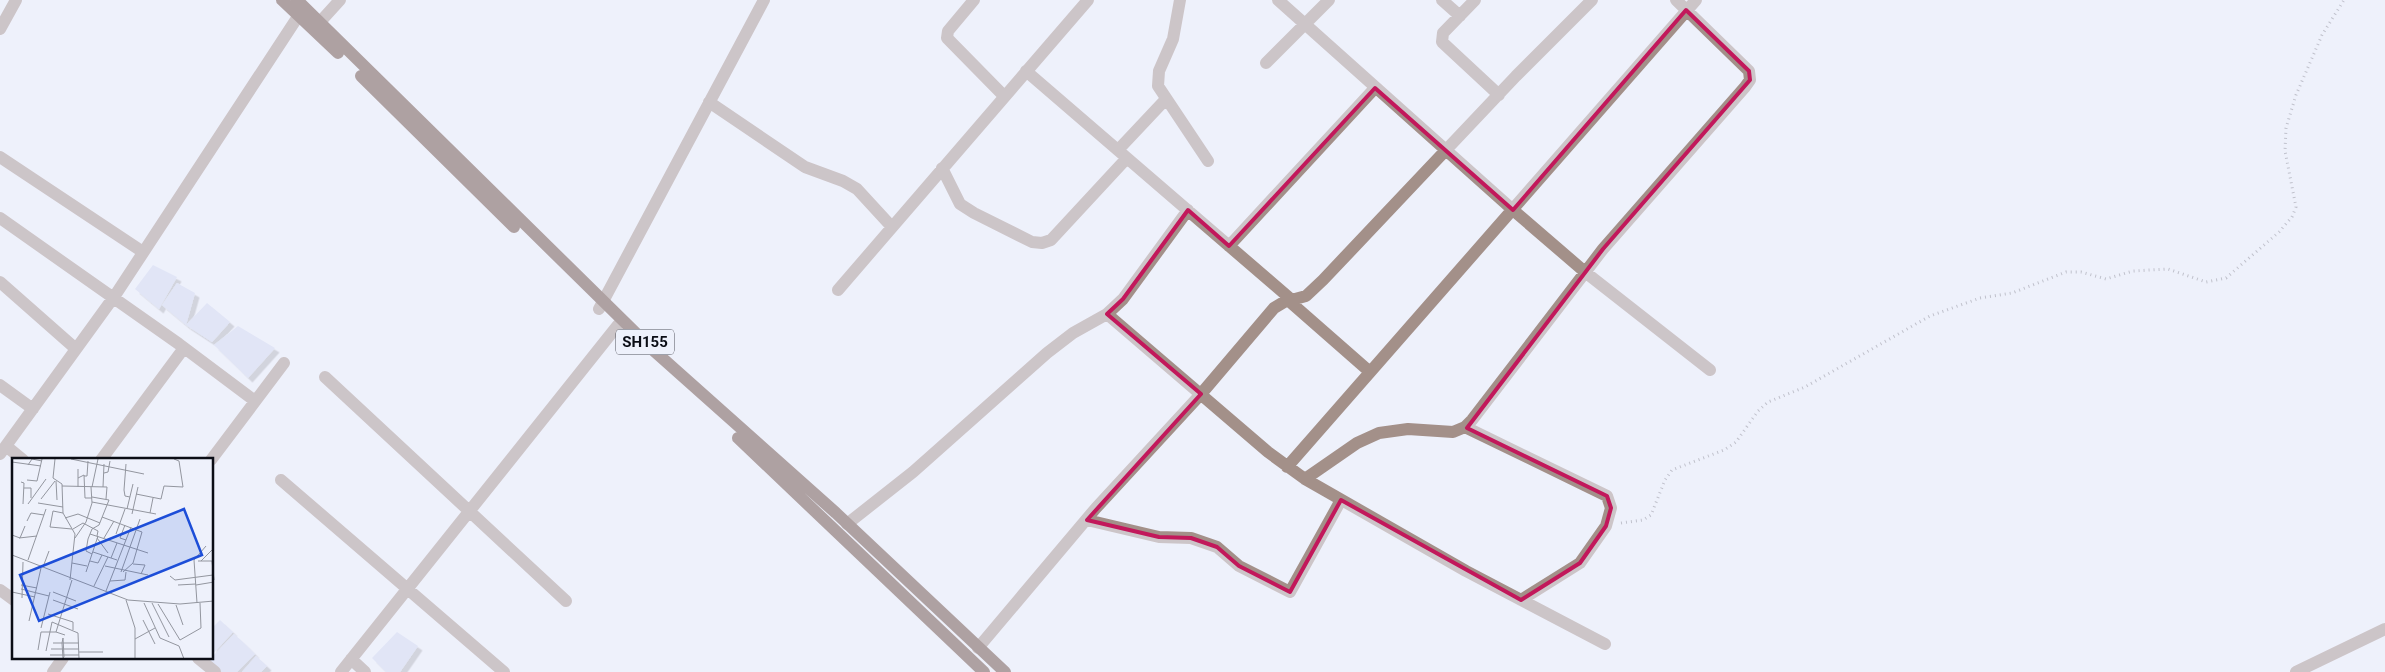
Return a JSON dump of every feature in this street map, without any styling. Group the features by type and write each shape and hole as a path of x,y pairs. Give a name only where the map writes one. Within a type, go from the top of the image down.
{"main road":[{"name":"SH155","path":"282,0 299,14 601,305 847,524 1005,672"},
{"name":"SH155","path":"296,0 601,305 618,325 984,672"}],"street":[{"path":"0,28 16,0"},
{"path":"320,22 340,0"},
{"path":"601,305 764,0"},
{"path":"974,0 948,31 948,38 1004,96"},
{"path":"838,290 891,226 1088,0"},
{"path":"1180,0 1173,39 1159,71 1158,86 1208,161"},
{"path":"1278,0 1445,151 1585,272 1710,370"},
{"path":"1266,63 1329,0"},
{"path":"1442,0 1460,16"},
{"path":"1475,0 1443,33 1442,42 1498,95"},
{"path":"978,648 1086,520 1201,394 1274,308 1306,296 1324,280 1498,95 1592,0"},
{"path":"1305,479 1357,443 1379,433 1408,429 1453,432 1465,427 1585,272 1750,80 1749,71 1676,0"},
{"path":"1287,466 1696,0"},
{"path":"19,458 3,450 112,298 299,14"},
{"path":"1026,71 1188,210 1370,372"},
{"path":"1229,246 1375,88"},
{"path":"942,168 960,204 974,214 1032,242 1051,240 1166,99"},
{"path":"709,102 805,167 843,181 857,189 891,226"},
{"path":"0,157 143,252"},
{"path":"847,524 913,472 1047,352 1073,333 1107,314 1123,299 1188,210"},
{"path":"0,218 256,401"},
{"path":"0,282 76,349"},
{"path":"1107,314 1268,452 1305,479 1466,572 1605,644"},
{"path":"341,672 618,325"},
{"path":"102,458 184,348"},
{"path":"213,458 284,363"},
{"path":"325,377 566,601"},
{"path":"0,385 32,409"},
{"path":"1465,427 1607,496 1611,508 1606,526 1580,563 1563,576 1521,600"},
{"path":"281,480 504,672"},
{"path":"1086,520 1159,537 1190,538 1217,547 1239,566 1290,592 1341,500"},
{"path":"2296,672 2385,628"},
{"path":"351,659 365,672"},
{"path":"53,672 62,660"},
{"path":"200,660 215,672"}],"path":[{"path":"1606,526 1643,520 1650,515 1665,480 1672,470 1724,450 1736,442 1758,411 1768,402 1805,387 1930,316 1980,298 2012,293 2066,272 2081,272 2106,279 2133,271 2168,269 2206,282 2226,278 2279,232 2292,217 2296,207 2285,152 2286,128 2296,95 2322,35 2344,0"}],"highlighted area":[{"path":"1686,10 1749,71 1750,80 1603,249 1467,428 1607,496 1611,508 1606,526 1580,563 1521,600 1341,500 1290,592 1239,566 1217,547 1191,538 1159,537 1087,520 1201,394 1107,314 1123,299 1188,210 1229,246 1375,88 1513,210"}],"building":[{"path":"153,265 177,277 159,309 135,289"},
{"path":"177,283 195,293 186,325 162,305"},
{"path":"207,303 230,322 212,342 186,325"},
{"path":"238,326 275,348 248,378 214,345"},
{"path":"220,620 233,632 214,653 214,626"},
{"path":"397,632 418,646 400,672 386,672 372,658"},
{"path":"234,634 255,654 237,672 222,672 209,660 214,660 214,655"},
{"path":"256,656 267,666 261,672 242,672"}]}
